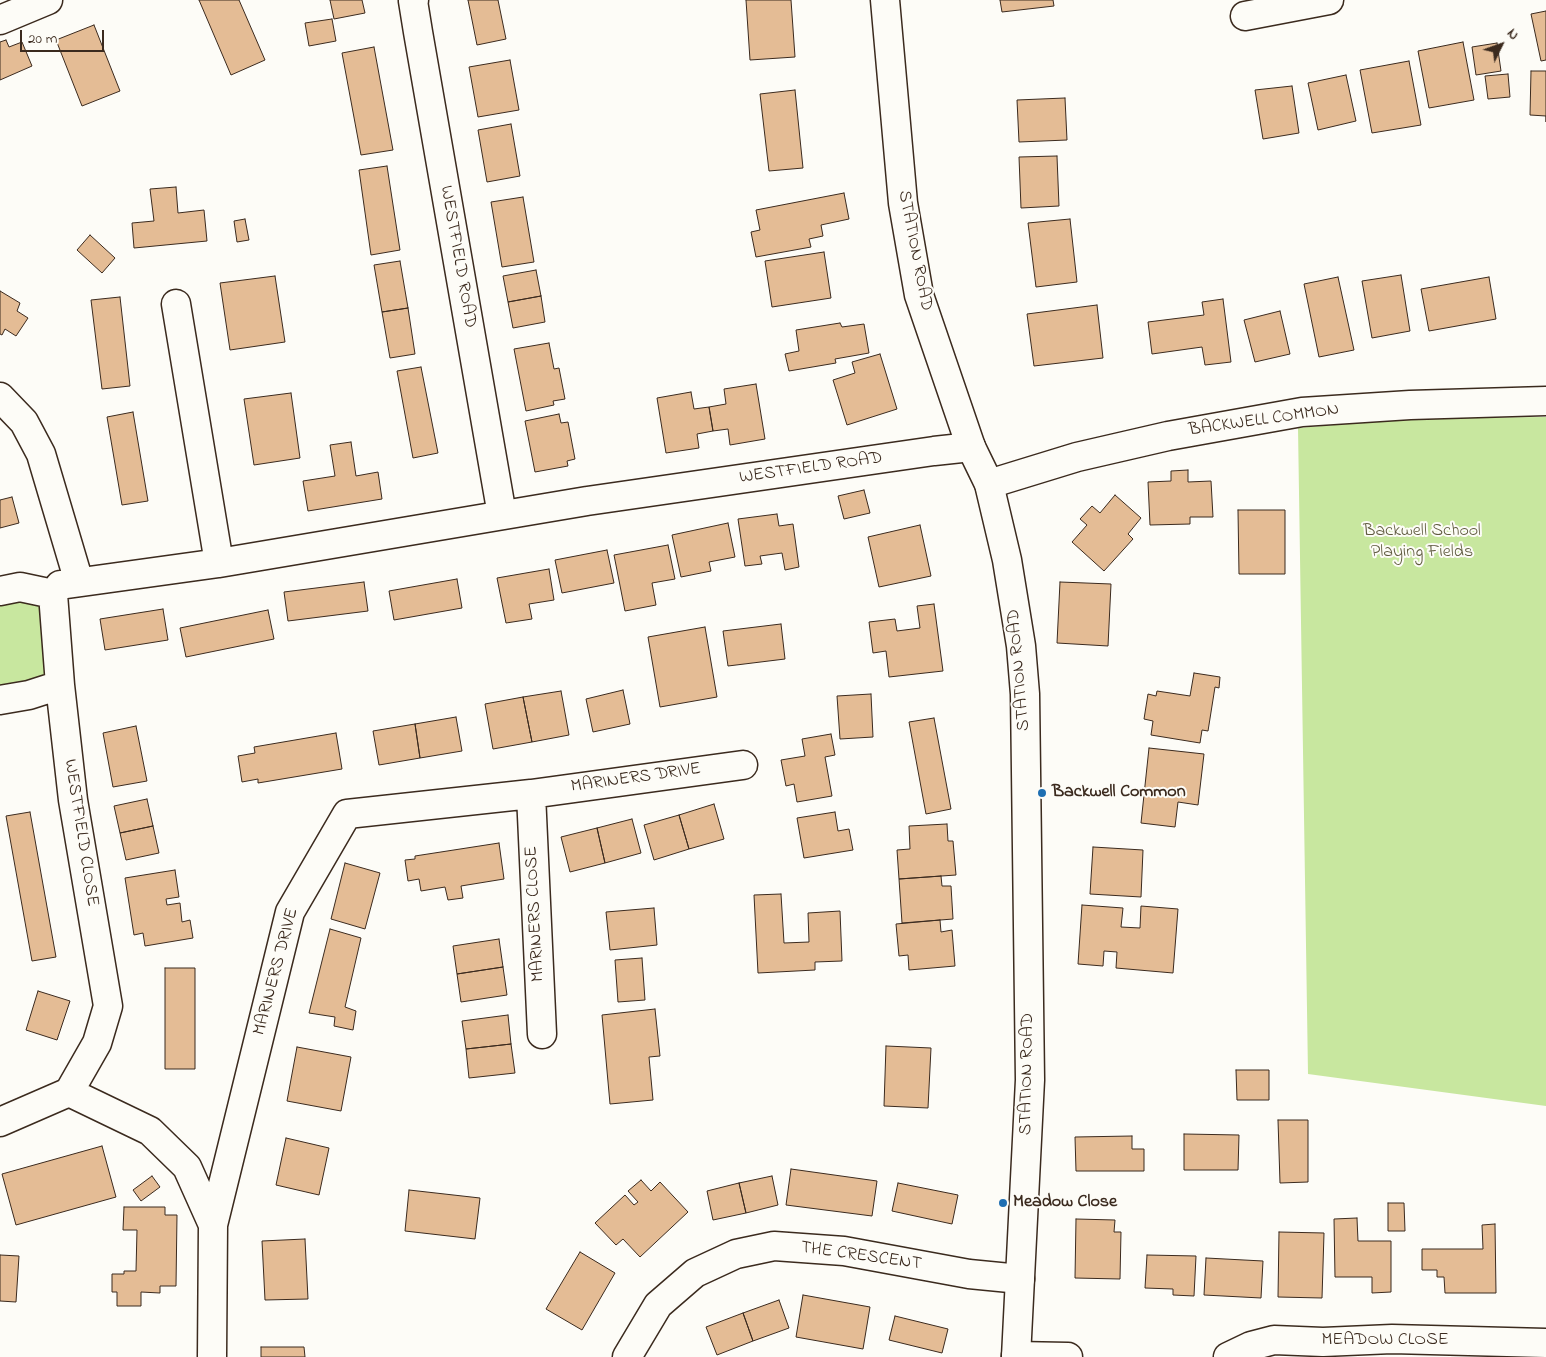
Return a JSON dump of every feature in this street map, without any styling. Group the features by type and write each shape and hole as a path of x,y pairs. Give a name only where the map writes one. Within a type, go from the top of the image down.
{"street":[{"path":"0,20 48,0"},
{"name":"WESTFIELD ROAD","path":"414,0 502,515"},
{"name":"STATION ROAD","path":"885,0 903,203 919,295 971,447 988,484 1007,560 1021,646 1025,694 1030,1080 1016,1356"},
{"path":"1245,16 1329,0"},
{"path":"176,304 219,563"},
{"path":"0,397 24,422 41,454 79,582 60,585 53,594 20,587 0,591"},
{"name":"BACKWELL COMMON","path":"988,484 1077,457 1168,436 1302,412 1410,404 1546,401"},
{"name":"WESTFIELD ROAD","path":"79,582 219,563 587,501 934,450 971,447"},
{"name":"WESTFIELD CLOSE","path":"53,594 60,685 73,800 108,1006 97,1044 69,1092"},
{"path":"0,700 29,695 60,685"},
{"name":"MARINERS DRIVE","path":"212,1357 213,1225 290,912 347,814 531,794 743,765"},
{"name":"MARINERS CLOSE","path":"531,794 542,1034"},
{"path":"0,1122 69,1092 150,1131 187,1167 213,1225"},
{"name":"THE CRESCENT","path":"628,1357 658,1305 696,1273 736,1254 774,1246 844,1251 968,1274 1020,1279"},
{"name":"MEADOW CLOSE","path":"1228,1357 1251,1346 1274,1340 1323,1342 1392,1339 1546,1344"},
{"path":"1016,1356 1068,1357"}],"green space":[{"name":"Backwell School Playing Fields","path":"1546,417 1546,1106 1308,1074 1298,428 1419,418"},
{"path":"0,591 53,594 60,684 0,700"}],"building":[{"path":"199,0 239,0 265,60 231,75"},
{"path":"330,0 362,0 365,13 334,19"},
{"path":"468,0 498,0 506,39 477,45"},
{"path":"746,0 791,0 795,57 750,60"},
{"path":"1000,0 1053,0 1054,6 1002,12"},
{"path":"1546,11 1546,60 1541,61 1531,14"},
{"path":"332,19 336,41 309,46 305,23"},
{"path":"94,25 120,91 82,106 56,40"},
{"path":"6,40 9,47 22,42 32,66 0,80 0,42"},
{"path":"1463,42 1474,100 1429,108 1418,51"},
{"path":"1497,43 1501,71 1476,75 1472,47"},
{"path":"374,47 393,150 361,155 342,53"},
{"path":"510,60 519,110 478,117 469,67"},
{"path":"1409,61 1421,125 1372,133 1360,70"},
{"path":"1531,71 1546,71 1546,116 1530,115"},
{"path":"1508,74 1510,97 1488,99 1485,76"},
{"path":"1346,75 1356,121 1318,130 1308,83"},
{"path":"1292,86 1299,133 1263,139 1255,90"},
{"path":"795,90 803,168 769,171 760,94"},
{"path":"1065,98 1067,140 1019,142 1017,100"},
{"path":"511,124 520,176 487,182 478,130"},
{"path":"1057,156 1059,206 1021,208 1019,157"},
{"path":"387,166 400,250 371,255 359,170"},
{"path":"176,187 178,213 204,210 207,241 134,248 132,223 154,221 150,189"},
{"path":"844,193 849,219 821,225 823,236 809,239 811,247 756,257 751,232 760,230 756,210"},
{"path":"523,197 534,262 502,267 491,202"},
{"path":"245,219 249,240 237,242 234,221"},
{"path":"1070,219 1077,282 1036,287 1028,223"},
{"path":"90,235 115,258 102,273 77,250"},
{"path":"824,252 831,298 772,307 765,261"},
{"path":"400,261 408,308 382,312 374,265"},
{"path":"536,270 541,296 508,302 503,276"},
{"path":"1401,275 1410,331 1372,338 1362,281"},
{"path":"275,276 285,342 230,350 220,283"},
{"path":"1338,277 1354,350 1319,357 1304,284"},
{"path":"1489,277 1496,319 1429,331 1421,289"},
{"path":"0,291 20,303 17,311 28,318 16,336 5,329 2,335 0,334"},
{"path":"541,296 545,322 513,328 508,302"},
{"path":"120,297 130,386 102,389 91,300"},
{"path":"1223,299 1231,362 1205,365 1202,347 1152,354 1148,322 1204,315 1202,302"},
{"path":"1097,305 1103,358 1034,366 1027,314"},
{"path":"408,308 415,354 390,358 382,312"},
{"path":"1280,311 1290,354 1255,362 1244,320"},
{"path":"840,323 842,327 864,324 869,353 835,359 836,363 789,371 785,354 799,351 796,330"},
{"path":"549,343 554,369 559,368 565,399 553,401 554,405 526,411 514,349"},
{"path":"880,354 897,409 847,425 833,380 855,373 852,362"},
{"path":"421,367 438,453 413,458 397,371"},
{"path":"756,384 765,439 730,445 728,429 713,431 709,407 726,404 724,389"},
{"path":"691,392 694,409 709,407 713,431 697,434 699,448 666,453 657,398"},
{"path":"291,393 300,458 254,465 244,399"},
{"path":"133,412 148,501 122,505 107,417"},
{"path":"559,414 561,423 568,422 575,459 567,461 568,466 535,472 525,421"},
{"path":"351,442 356,476 378,472 382,499 308,511 303,481 335,476 330,445"},
{"path":"1188,470 1188,482 1211,481 1213,517 1190,517 1190,524 1150,525 1148,482 1171,481 1171,471"},
{"path":"864,490 870,513 844,519 838,496"},
{"path":"1115,495 1141,518 1128,534 1133,539 1104,571 1072,542 1087,525 1080,519 1092,506 1100,513"},
{"path":"12,497 19,523 0,528 0,500"},
{"path":"1238,510 1285,510 1285,574 1239,574"},
{"path":"777,514 779,526 793,524 799,567 785,570 782,553 760,556 762,564 745,566 738,519"},
{"path":"728,523 735,557 709,562 711,571 681,577 672,535"},
{"path":"920,525 931,576 879,587 868,537"},
{"path":"668,545 675,579 652,583 656,605 625,611 614,555"},
{"path":"607,550 614,583 562,593 555,560"},
{"path":"549,569 554,600 529,604 532,619 506,623 497,578"},
{"path":"457,579 462,608 394,620 389,591"},
{"path":"364,582 368,611 288,621 284,592"},
{"path":"1060,582 1111,584 1108,646 1057,643"},
{"path":"934,604 943,671 889,677 886,651 873,653 869,622 895,619 897,631 920,628 917,606"},
{"path":"163,609 168,640 105,650 100,619"},
{"path":"268,610 274,639 186,657 180,628"},
{"path":"781,624 785,659 728,666 723,631"},
{"path":"705,627 717,697 660,707 648,637"},
{"path":"1194,673 1220,677 1219,688 1215,687 1208,731 1202,730 1200,743 1151,735 1153,721 1144,719 1148,694 1156,696 1157,691 1190,696"},
{"path":"623,690 630,724 593,732 586,699"},
{"path":"561,691 569,735 532,742 523,697"},
{"path":"871,694 873,737 840,739 837,696"},
{"path":"523,697 532,742 493,749 485,704"},
{"path":"456,717 462,751 420,758 415,724"},
{"path":"934,718 951,809 926,814 909,722"},
{"path":"415,724 420,758 379,765 373,731"},
{"path":"136,726 147,781 113,787 103,733"},
{"path":"336,733 342,769 258,783 258,779 242,782 238,756 255,753 254,747"},
{"path":"831,734 835,755 825,757 832,796 797,802 794,784 786,786 781,760 805,756 802,739"},
{"path":"1149,748 1204,754 1198,805 1178,802 1175,827 1141,823"},
{"path":"147,799 153,826 120,833 114,806"},
{"path":"714,804 724,839 689,849 679,815"},
{"path":"30,812 56,957 32,961 6,816"},
{"path":"835,812 838,831 849,829 853,850 804,858 797,818"},
{"path":"679,815 689,849 654,860 644,825"},
{"path":"632,819 641,853 605,863 597,828"},
{"path":"947,824 948,841 953,841 956,875 899,879 897,850 910,849 909,826"},
{"path":"153,826 159,853 126,860 120,833"},
{"path":"597,828 605,863 570,872 561,837"},
{"path":"499,843 504,879 461,886 463,898 448,900 445,887 421,891 419,879 408,881 405,860 415,859 415,856"},
{"path":"1093,847 1143,850 1141,897 1090,894"},
{"path":"345,863 380,873 365,929 331,919"},
{"path":"175,870 179,897 166,899 167,905 180,903 182,922 190,920 193,938 145,946 143,933 134,935 125,878"},
{"path":"941,876 942,886 951,886 953,919 902,923 899,879"},
{"path":"781,894 784,943 809,942 808,913 840,911 842,961 815,962 815,970 758,973 754,895"},
{"path":"1082,905 1123,908 1121,927 1140,928 1141,906 1178,909 1173,973 1116,968 1117,952 1104,951 1103,966 1078,964"},
{"path":"654,908 657,945 610,950 606,912"},
{"path":"940,920 941,932 952,930 955,966 909,970 908,955 899,956 896,924"},
{"path":"330,929 361,938 345,1007 356,1011 353,1030 334,1026 335,1017 309,1013"},
{"path":"499,939 503,967 457,974 453,946"},
{"path":"642,958 645,1000 618,1002 615,960"},
{"path":"503,967 507,995 461,1002 457,974"},
{"path":"165,968 195,968 195,1069 165,1069"},
{"path":"38,991 70,1001 57,1040 26,1030"},
{"path":"655,1009 660,1056 649,1057 653,1100 610,1104 602,1015"},
{"path":"508,1015 511,1044 466,1049 462,1021"},
{"path":"511,1044 515,1073 469,1078 466,1049"},
{"path":"886,1046 931,1048 928,1108 884,1106"},
{"path":"297,1047 351,1057 341,1111 287,1101"},
{"path":"1236,1070 1269,1070 1269,1100 1237,1100"},
{"path":"1278,1120 1308,1120 1308,1182 1280,1183"},
{"path":"1184,1134 1239,1135 1238,1170 1184,1170"},
{"path":"1132,1136 1132,1149 1144,1149 1144,1171 1076,1171 1075,1137"},
{"path":"286,1138 329,1148 319,1195 276,1185"},
{"path":"102,1146 116,1197 16,1225 2,1174"},
{"path":"791,1169 877,1181 872,1216 786,1205"},
{"path":"152,1176 160,1187 141,1201 133,1190"},
{"path":"772,1176 778,1205 746,1213 739,1183"},
{"path":"641,1180 651,1191 660,1182 688,1212 640,1257 623,1239 616,1245 595,1223 625,1195 634,1205 638,1202 628,1191"},
{"path":"739,1183 746,1213 713,1220 707,1191"},
{"path":"898,1183 958,1195 952,1224 892,1211"},
{"path":"409,1190 480,1198 475,1239 405,1231"},
{"path":"1388,1203 1404,1203 1405,1231 1388,1231"},
{"path":"124,1207 165,1207 165,1215 177,1215 176,1286 160,1286 160,1293 141,1292 141,1306 117,1306 117,1292 112,1292 112,1274 136,1271 137,1230 123,1230"},
{"path":"1357,1218 1358,1241 1391,1241 1391,1292 1372,1293 1372,1277 1335,1277 1334,1219"},
{"path":"1076,1219 1115,1220 1114,1232 1121,1232 1120,1279 1075,1278"},
{"path":"1495,1224 1496,1293 1445,1293 1444,1277 1437,1277 1437,1270 1422,1270 1422,1249 1483,1249 1482,1225"},
{"path":"1279,1232 1324,1233 1322,1298 1278,1297"},
{"path":"305,1239 308,1299 265,1300 262,1241"},
{"path":"580,1252 615,1273 582,1330 546,1309"},
{"path":"0,1255 19,1256 16,1302 0,1301"},
{"path":"1147,1255 1196,1256 1194,1296 1173,1295 1173,1289 1145,1288"},
{"path":"1206,1258 1263,1261 1261,1298 1204,1295"},
{"path":"803,1295 870,1307 863,1349 796,1337"},
{"path":"779,1300 789,1328 753,1341 743,1313"},
{"path":"743,1313 753,1341 717,1355 706,1327"},
{"path":"895,1316 948,1329 942,1353 889,1340"},
{"path":"261,1347 304,1347 305,1357 261,1357"}],"place":[{"name":"Backwell Common","path":"1042,793"},
{"name":"Meadow Close","path":"1003,1203"}]}
